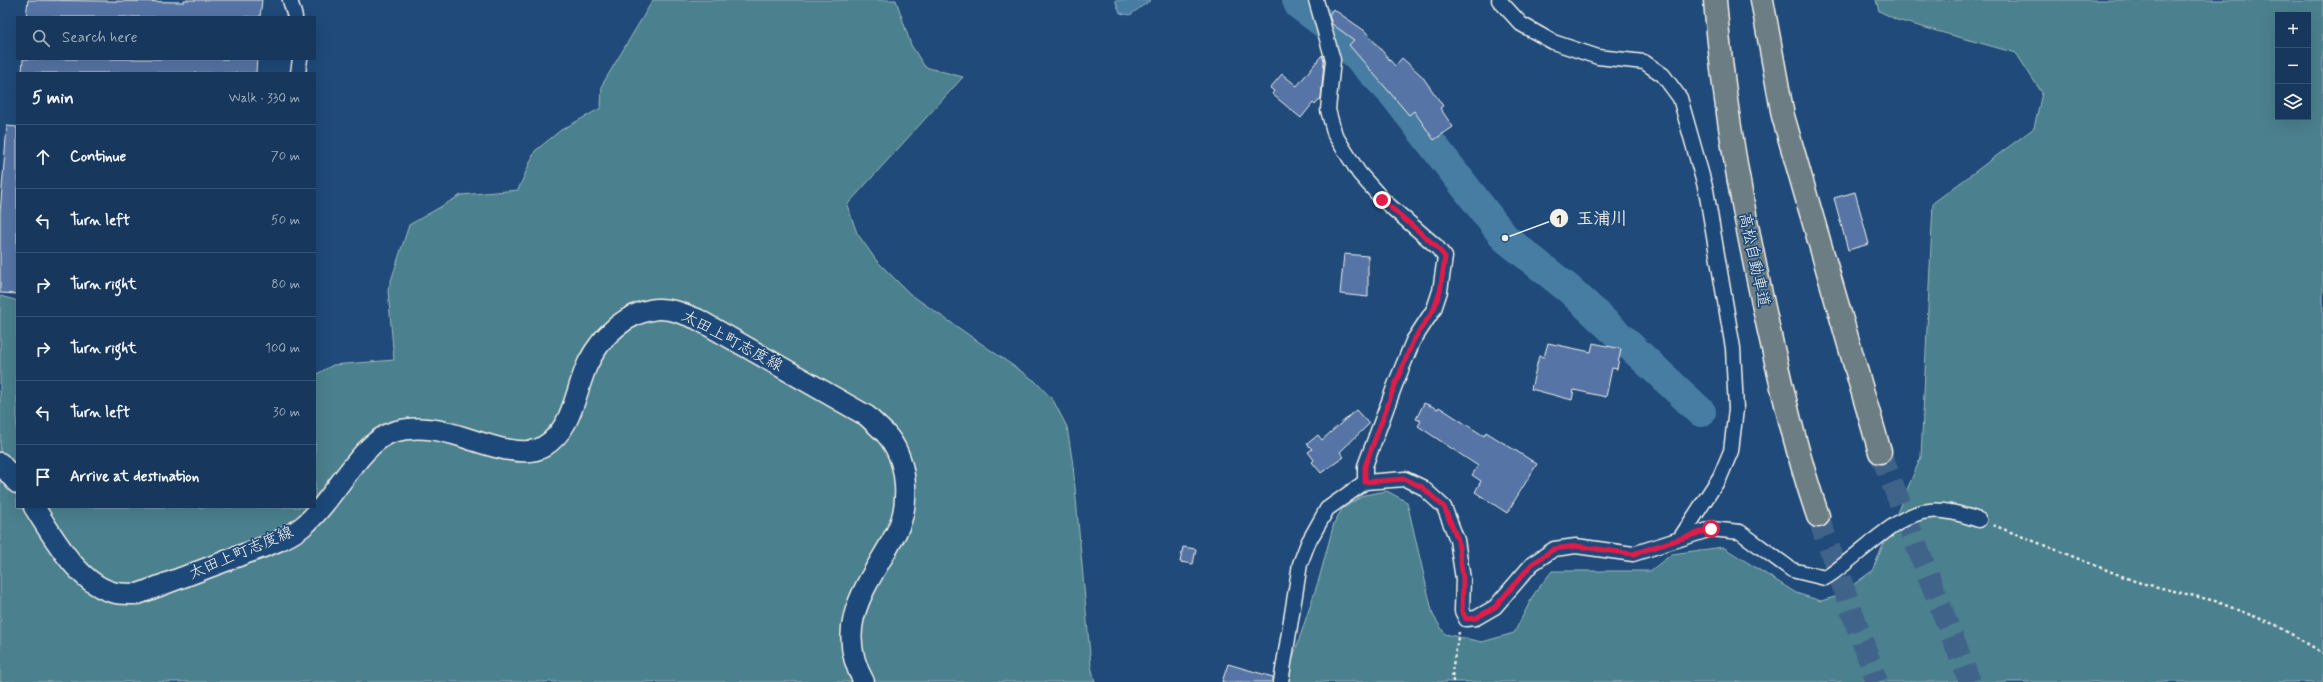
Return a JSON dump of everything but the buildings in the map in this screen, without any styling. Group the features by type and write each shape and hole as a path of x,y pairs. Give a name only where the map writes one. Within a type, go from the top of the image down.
{"highway":[{"name":"高松自動車道","path":"1715,0 1721,68 1748,237 1804,476 1818,516"},
{"path":"1762,0 1783,116 1880,452"}],"main road":[{"name":"太田上町志度線","path":"35,508 73,564 93,583 115,593 138,594 277,541 302,528 322,509 370,446 392,432 417,428 444,432 519,451 541,448 560,434 572,412 588,364 599,346 611,331 624,321 639,314 657,309 676,311 697,319 867,416 886,434 898,456 905,481 904,507 897,532 857,602 852,626 852,650 857,671 864,682"},
{"path":"0,463 16,482"}],"street":[{"path":"290,0 295,16"},
{"path":"1316,0 1333,60 1328,110 1335,135 1358,173 1382,200 1436,246 1445,257 1440,291 1434,309 1413,341 1395,385 1365,466 1365,482"},
{"path":"1499,0 1521,24 1553,42 1598,57 1644,62 1664,75 1680,98 1706,190 1733,348 1736,409 1731,451 1720,477 1681,537"},
{"path":"298,72 300,60"},
{"path":"1281,682 1300,564 1308,543 1327,509 1365,482 1405,479 1422,487 1444,507 1458,540 1463,579 1462,611 1466,619 1476,618 1495,607 1532,564 1554,549 1576,546 1633,554 1681,537 1711,529 1740,532 1792,570 1825,578 1898,523 1920,512 1929,510 1956,513 1980,520"}],"path":[{"path":"1980,520 2137,582 2222,604 2276,625 2323,653"},
{"path":"1453,682 1452,671 1462,611"}],"green space":[{"path":"653,0 896,0 911,45 925,67 963,77 847,205 857,233 876,260 910,294 1035,381 1053,400 1067,427 1073,465 1091,666 1095,682 0,682 0,296 16,301 16,508 316,508 316,374 333,365 394,360 388,290 409,225 461,195 518,190 535,151 561,130 601,108 602,85"},
{"path":"1876,0 2323,0 2323,682 1285,682 1319,579 1334,523 1342,509 1364,495 1387,491 1407,502 1433,615 1445,634 1482,642 1514,633 1534,594 1552,571 1650,571 1672,554 1723,547 1796,593 1821,601 1838,596 1872,571 1921,457 1933,203 2034,128 2042,93 2016,53 1897,20 1879,11"}],"water":[{"path":"1115,0 1151,0 1130,15 1120,13"}],"waterway":[{"path":"1297,0 1299,5 1330,28 1394,95 1505,238 1570,290 1701,412"}],"tunnel":[{"path":"1880,452 1970,682"},
{"path":"1818,516 1877,682"}],"place":[{"name":"玉浦川","path":"1505,238"}],"route":[{"path":"1382,200 1436,246 1445,257 1440,291 1434,309 1413,341 1395,385 1365,466 1365,482 1405,479 1422,487 1444,507 1458,540 1463,579 1462,611 1466,619 1476,618 1495,607 1532,564 1554,549 1576,546 1633,554 1681,537 1711,529"}]}
